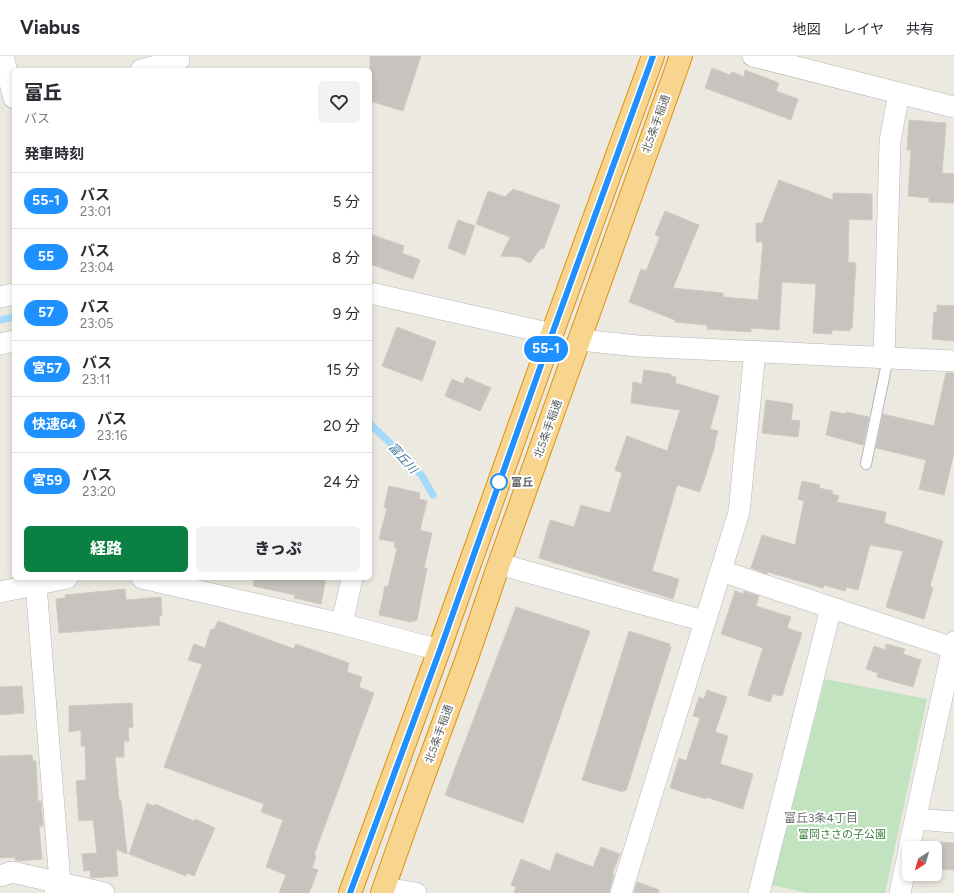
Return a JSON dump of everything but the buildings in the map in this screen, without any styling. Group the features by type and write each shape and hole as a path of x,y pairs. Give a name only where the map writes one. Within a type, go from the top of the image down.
{"highway":[{"path":"350,893 440,650 552,334 653,56"},
{"name":"北5条手稲通","path":"383,890 467,658 656,122 681,56"}],"street":[{"path":"3,56 12,90"},
{"path":"753,56 954,107"},
{"path":"150,68 179,62"},
{"path":"886,358 890,141 899,93"},
{"path":"0,105 12,102"},
{"path":"372,293 552,334"},
{"path":"0,297 12,294"},
{"path":"580,340 638,346 954,361"},
{"path":"0,344 12,341"},
{"path":"621,893 739,512 755,351"},
{"path":"499,564 704,621"},
{"path":"721,571 831,608 953,645 946,716 911,841"},
{"path":"0,592 57,580"},
{"path":"151,580 342,624 440,650"},
{"path":"342,624 352,580"},
{"path":"36,584 58,888"},
{"path":"759,893 831,608"},
{"path":"916,819 954,822"},
{"path":"0,876 12,872 58,888 104,893"},
{"path":"900,893 902,881"},
{"path":"383,890 416,893"}],"lane":[{"path":"866,464 886,358"}],"green space":[{"name":"富岡ささの子公園","path":"825,679 927,699 885,893 807,893 772,885"}],"waterway":[{"name":"富丘川","path":"0,320 12,317"},
{"name":"富丘川","path":"372,426 408,460 422,476 433,495"}],"bus line":[{"name":"55-1","path":"350,893 440,650 552,334 653,56"}],"place":[{"name":"富丘","path":"499,482"}],"district":[{"name":"富丘3条4丁目","path":"821,818"}]}
